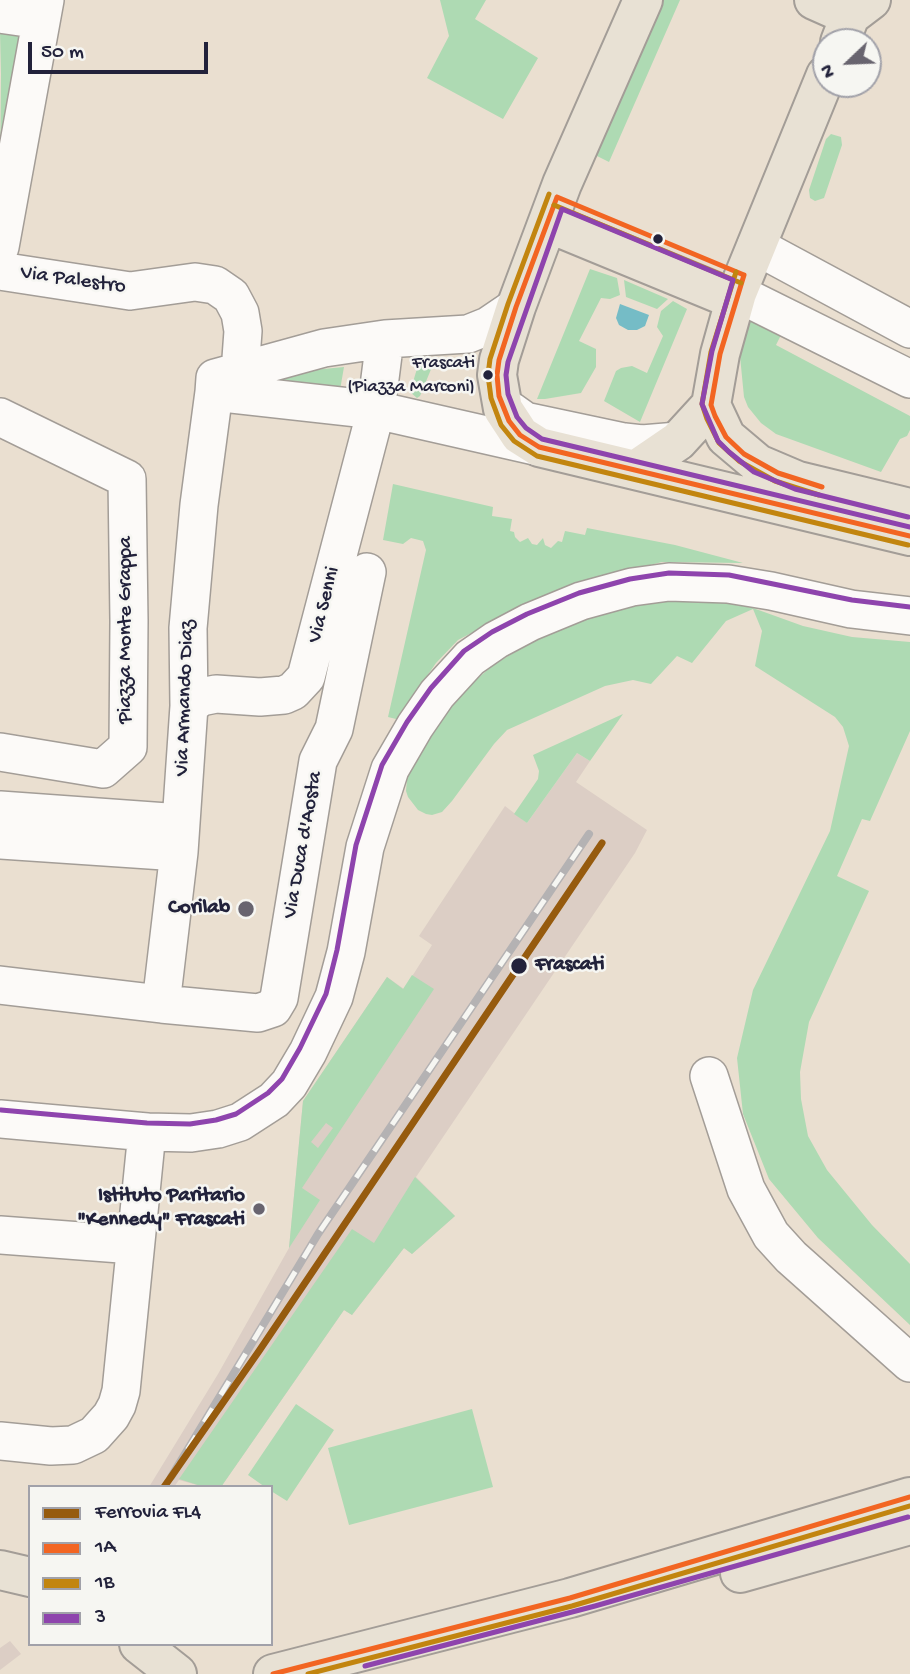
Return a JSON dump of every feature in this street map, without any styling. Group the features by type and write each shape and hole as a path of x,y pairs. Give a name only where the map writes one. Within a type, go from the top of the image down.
{"main road":[{"path":"643,0 595,105 516,307 499,360 499,396 509,421 520,436 539,447 910,536"},
{"path":"814,0 854,19"},
{"path":"637,469 677,441 711,405 720,354 736,297 817,98"},
{"path":"548,223 736,297"},
{"path":"711,405 726,438 758,464 798,481 910,509"},
{"path":"273,1674 570,1598 910,1497"},
{"path":"367,1674 597,1614 910,1525"},
{"path":"0,1570 28,1577"},
{"path":"121,1646 150,1674"},
{"path":"142,1646 177,1674"}],"street":[{"path":"0,13 43,10 0,247"},
{"path":"756,246 910,330"},
{"name":"Via Palestro","path":"0,271 130,291 195,282 215,285 231,296 240,313 243,331 227,382"},
{"path":"736,297 910,379"},
{"path":"227,382 324,348 386,339 468,334 488,326 516,307"},
{"name":"Via Senni","path":"189,706 201,698 216,694 260,697 284,695 293,691 306,677 376,410 386,339"},
{"path":"227,382 376,410 539,447"},
{"name":"Via Armando Diaz","path":"161,1004 180,837 189,706 188,628 199,505 227,382"},
{"path":"499,396 511,411 525,421 624,442 642,444 677,441"},
{"name":"Piazza Monte Grappa","path":"0,417 127,479 129,621 128,747 103,769 0,752"},
{"name":"Via Duca d'Aosta","path":"161,1004 258,1013 266,1012 277,1004 312,788 318,761 334,729 368,572"},
{"path":"0,1119 147,1132 191,1133 240,1122 267,1106 289,1084 326,1017 346,952 365,847 390,769 426,709 471,658 496,640 530,622 597,596 650,584 706,582 771,591 910,617"},
{"path":"0,810 180,837"},
{"path":"0,840 180,837"},
{"path":"0,985 161,1004"},
{"path":"709,1076 746,1189 771,1235 790,1257 910,1363"},
{"path":"0,1441 51,1446 73,1445 94,1435 111,1416 121,1391 147,1132"},
{"path":"0,1235 134,1245"}],"shaded area":[{"path":"577,753 590,761 576,782 647,830 635,853 416,1177 455,1216 412,1254 404,1248 352,1315 344,1310 222,1485 197,1485 179,1480 175,1485 150,1485 218,1374 289,1248 303,1101 387,977 404,989 432,945 419,936 505,806 527,823"},
{"path":"10,1641 21,1654 0,1670 0,1648"}],"green space":[{"path":"440,0 486,0 475,19 538,58 503,119 427,78 449,36"},
{"path":"657,0 680,0 609,162 587,151"},
{"path":"0,32 25,34 0,180 1,74"},
{"path":"831,134 841,137 842,145 824,198 815,201 810,198 809,190 826,139"},
{"path":"590,269 617,278 620,295 610,299 601,298 579,341 596,349 596,367 581,393 537,399"},
{"path":"624,280 668,299 657,309 626,297"},
{"path":"673,301 687,309 640,422 604,401 616,371 632,366 647,373 663,336 657,327 661,311"},
{"path":"741,312 784,329 776,345 910,416 907,436 900,439 881,472 776,434 761,423 748,407 744,397 740,356"},
{"path":"419,362 434,362 417,398 410,392"},
{"path":"344,367 338,391 282,380 281,373"},
{"path":"393,484 493,507 492,516 512,519 510,531 514,532 520,542 528,538 532,544 537,545 543,538 545,545 551,548 558,541 562,542 565,531 585,535 587,528 675,545 743,563 662,562 591,580 523,606 458,640 436,663 409,702 404,721 388,717 426,550 423,541 411,538 403,544 383,540"},
{"path":"653,600 714,601 753,608 803,626 852,637 910,642 910,731 870,821 862,819 837,876 869,891 809,1022 800,1072 801,1099 808,1136 827,1170 872,1225 910,1264 910,1325 818,1238 769,1179 743,1114 737,1058 753,990 830,831 849,746 843,727 835,717 755,666 762,631 753,609 726,621 692,663 677,656 651,684 633,680 605,686 507,730 442,812 426,814 418,810 408,797 407,779 420,744 438,719 493,665 551,631 583,618"},
{"path":"623,714 590,761 577,753 527,823 514,814 538,779 539,771 533,755"},
{"path":"412,975 434,989 302,1188 320,1200 289,1248 303,1101 387,977 403,989","holes":["326,1123 333,1128 318,1148 311,1142"]},
{"path":"415,1177 455,1216 412,1254 404,1248 352,1315 344,1310 222,1485 198,1485 179,1479 352,1229 374,1243"},
{"path":"296,1404 334,1430 287,1501 273,1492 273,1485 262,1485 248,1475"},
{"path":"472,1409 493,1487 349,1525 328,1448"}],"water":[{"path":"620,304 649,315 645,326 628,330 619,325 616,318"}],"railway":[{"path":"171,1477 318,1234 589,834"}],"rail line":[{"name":"FL4","path":"165,1485 602,843"}],"transit line":[{"name":"1B","path":"549,194 490,359 488,375 491,398 501,425 514,441 537,456 908,545"},
{"name":"1A","path":"557,197 499,360 499,396 509,421 520,435 539,447 910,536"},
{"name":"1A","path":"557,197 744,275"},
{"name":"1B","path":"554,205 741,283"},
{"name":"3","path":"908,517 795,489 754,472 729,452 718,441 702,404 712,351 733,280 562,209 508,362 508,394 517,417 526,428 542,439 910,527"},
{"name":"1B","path":"736,272 711,352 702,404 707,419 719,443 739,461 775,481 819,495"},
{"name":"1A","path":"744,275 720,354 711,405 715,416 726,437 744,454 778,473 822,487"},
{"name":"3","path":"1,1110 147,1123 190,1124 236,1114 268,1093 282,1079 326,994 356,845 382,765 431,688 464,651 492,632 527,614 579,593 630,579 669,573 729,575 852,600 910,607"},
{"name":"1A","path":"273,1674 570,1598 910,1497"},
{"name":"1B","path":"308,1674 572,1606 910,1506"},
{"name":"3","path":"365,1666 595,1606 908,1517"}],"place":[{"name":"Frascati (Piazza Marconi)","path":"488,375"},
{"name":"Corilab","path":"246,909"},
{"name":"Frascati","path":"519,966"},
{"name":"Istituto Paritario \"Kennedy\" Frascati","path":"259,1209"}]}
